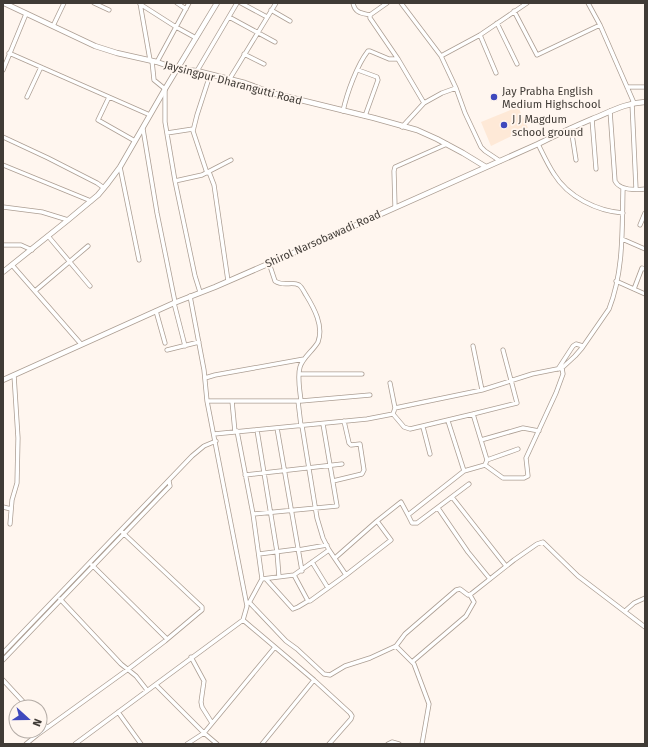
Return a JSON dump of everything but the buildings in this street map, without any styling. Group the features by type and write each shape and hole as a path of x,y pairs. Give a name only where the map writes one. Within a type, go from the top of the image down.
{"main road":[{"name":"Jaysingpur Dharangutti Road","path":"4,3 26,14 45,21 95,46 117,53 153,61 177,69 210,74 245,83 272,93 417,130 447,144 486,167"},
{"path":"3,272 32,250 104,188 120,167 217,3"},
{"name":"Shirol Narsobawadi Road","path":"3,380 81,344 325,239 500,161 538,144 570,127 633,103 645,102"}],"street":[{"path":"53,26 64,3"},
{"path":"94,3 109,10"},
{"path":"140,3 176,27 196,38"},
{"path":"140,3 153,61 154,80 165,89 167,133 175,181 195,276 200,292"},
{"path":"177,3 186,9"},
{"path":"153,61 176,27 189,3"},
{"path":"197,71 238,3"},
{"path":"241,3 267,17"},
{"path":"229,80 276,3"},
{"path":"353,3 357,12 370,16"},
{"path":"370,16 387,3"},
{"path":"401,3 441,56 481,147 500,161"},
{"path":"441,56 480,35 527,3"},
{"path":"588,3 600,25 633,103 636,189"},
{"path":"272,10 290,21"},
{"path":"514,11 537,55 600,25"},
{"path":"3,68 26,14"},
{"path":"370,16 424,103"},
{"path":"229,17 275,42"},
{"path":"497,23 517,64"},
{"path":"480,35 496,73"},
{"path":"343,111 358,70 368,51 389,59 398,60"},
{"path":"9,53 150,115"},
{"path":"244,54 264,64"},
{"path":"27,97 41,67"},
{"path":"358,70 377,78 378,80 365,116"},
{"path":"210,74 193,129 194,136 214,185 228,281"},
{"path":"627,87 645,87"},
{"path":"402,127 424,103 442,93 456,88"},
{"path":"109,97 98,120 135,141"},
{"path":"610,111 615,181 617,185 623,188 645,189"},
{"path":"592,119 596,169"},
{"path":"570,127 576,160"},
{"path":"142,128 156,214 185,346"},
{"path":"167,133 193,129"},
{"path":"3,137 48,158 104,188"},
{"path":"395,207 395,167 447,144"},
{"path":"538,144 554,175 566,189 580,200 611,212 622,213"},
{"path":"175,181 208,172 231,160"},
{"path":"4,167 90,201"},
{"path":"120,167 139,260"},
{"path":"395,408 482,390 532,374 560,369 575,356 609,309 615,291 622,239 623,188"},
{"path":"3,208 42,212 68,220"},
{"path":"640,225 645,213"},
{"path":"48,236 90,286"},
{"path":"622,239 645,249"},
{"path":"3,245 21,245 32,250"},
{"path":"35,291 88,246"},
{"path":"269,263 275,282 281,284 299,285 316,309 319,339 312,352 304,359 299,369 301,426 319,525 329,550 346,575"},
{"path":"12,265 81,344"},
{"path":"634,289 642,268 645,269"},
{"path":"616,281 645,294"},
{"path":"190,296 205,378 207,402 248,604 286,641 326,675 330,675 350,664 370,658 396,646 405,634 456,590 460,589 470,595 474,602 466,616 412,662"},
{"path":"156,312 165,343"},
{"path":"168,350 199,342"},
{"path":"560,369 573,346 576,344 583,346"},
{"path":"473,346 482,390"},
{"path":"393,414 407,429 414,429 517,402 503,350"},
{"path":"205,378 304,359"},
{"path":"485,465 503,478 524,478 528,476 526,458 556,393 563,374 560,369"},
{"path":"300,374 362,374"},
{"path":"10,524 12,500 17,483 18,438 14,375"},
{"path":"390,383 395,408 393,414"},
{"path":"207,402 299,401 370,395"},
{"path":"232,401 236,432 253,514 264,579 293,609 328,588 391,540 377,521"},
{"path":"214,434 344,422 393,414"},
{"path":"408,515 464,472 485,465 487,460 472,414"},
{"path":"448,421 464,472"},
{"path":"333,481 362,474 364,470 360,444 351,445 349,443 344,422"},
{"path":"253,514 337,506 323,424"},
{"path":"423,427 430,454"},
{"path":"277,428 302,571"},
{"path":"481,440 523,428 539,431"},
{"path":"257,430 277,552 279,577"},
{"path":"3,653 59,598 90,563 198,450 216,441"},
{"path":"487,460 518,448"},
{"path":"245,474 342,464"},
{"path":"59,598 94,566 170,486 169,481"},
{"path":"335,558 401,502 412,523 416,524 469,484"},
{"path":"452,497 506,566"},
{"path":"3,507 11,509"},
{"path":"438,508 468,552 490,579"},
{"path":"48,727 128,670 202,610 202,607 121,531"},
{"path":"470,595 506,566 537,544 543,542 578,576 645,626"},
{"path":"259,554 327,545"},
{"path":"75,744 80,742 147,690 242,620 248,604 264,579 294,575 302,571 329,550"},
{"path":"312,562 328,588"},
{"path":"90,563 167,639"},
{"path":"294,575 308,601"},
{"path":"59,598 128,670 136,676 147,690"},
{"path":"625,612 634,604 645,598"},
{"path":"242,620 314,680 352,716 330,744"},
{"path":"3,660 24,634"},
{"path":"396,646 412,662 429,704 422,744"},
{"path":"187,744 204,733 275,648"},
{"path":"191,657 204,681 201,702 202,707 212,723"},
{"path":"3,680 21,699"},
{"path":"262,744 314,680"},
{"path":"156,684 204,733 217,744"},
{"path":"118,712 141,744"},
{"path":"388,744 392,742 398,744"}],"shaded area":[{"name":"J J Magdum school ground","path":"518,107 528,128 491,146 481,122"}],"place":[{"name":"Jay Prabha English Medium Highschool","path":"494,97"},
{"name":"J J Magdum school ground","path":"504,125"}]}
